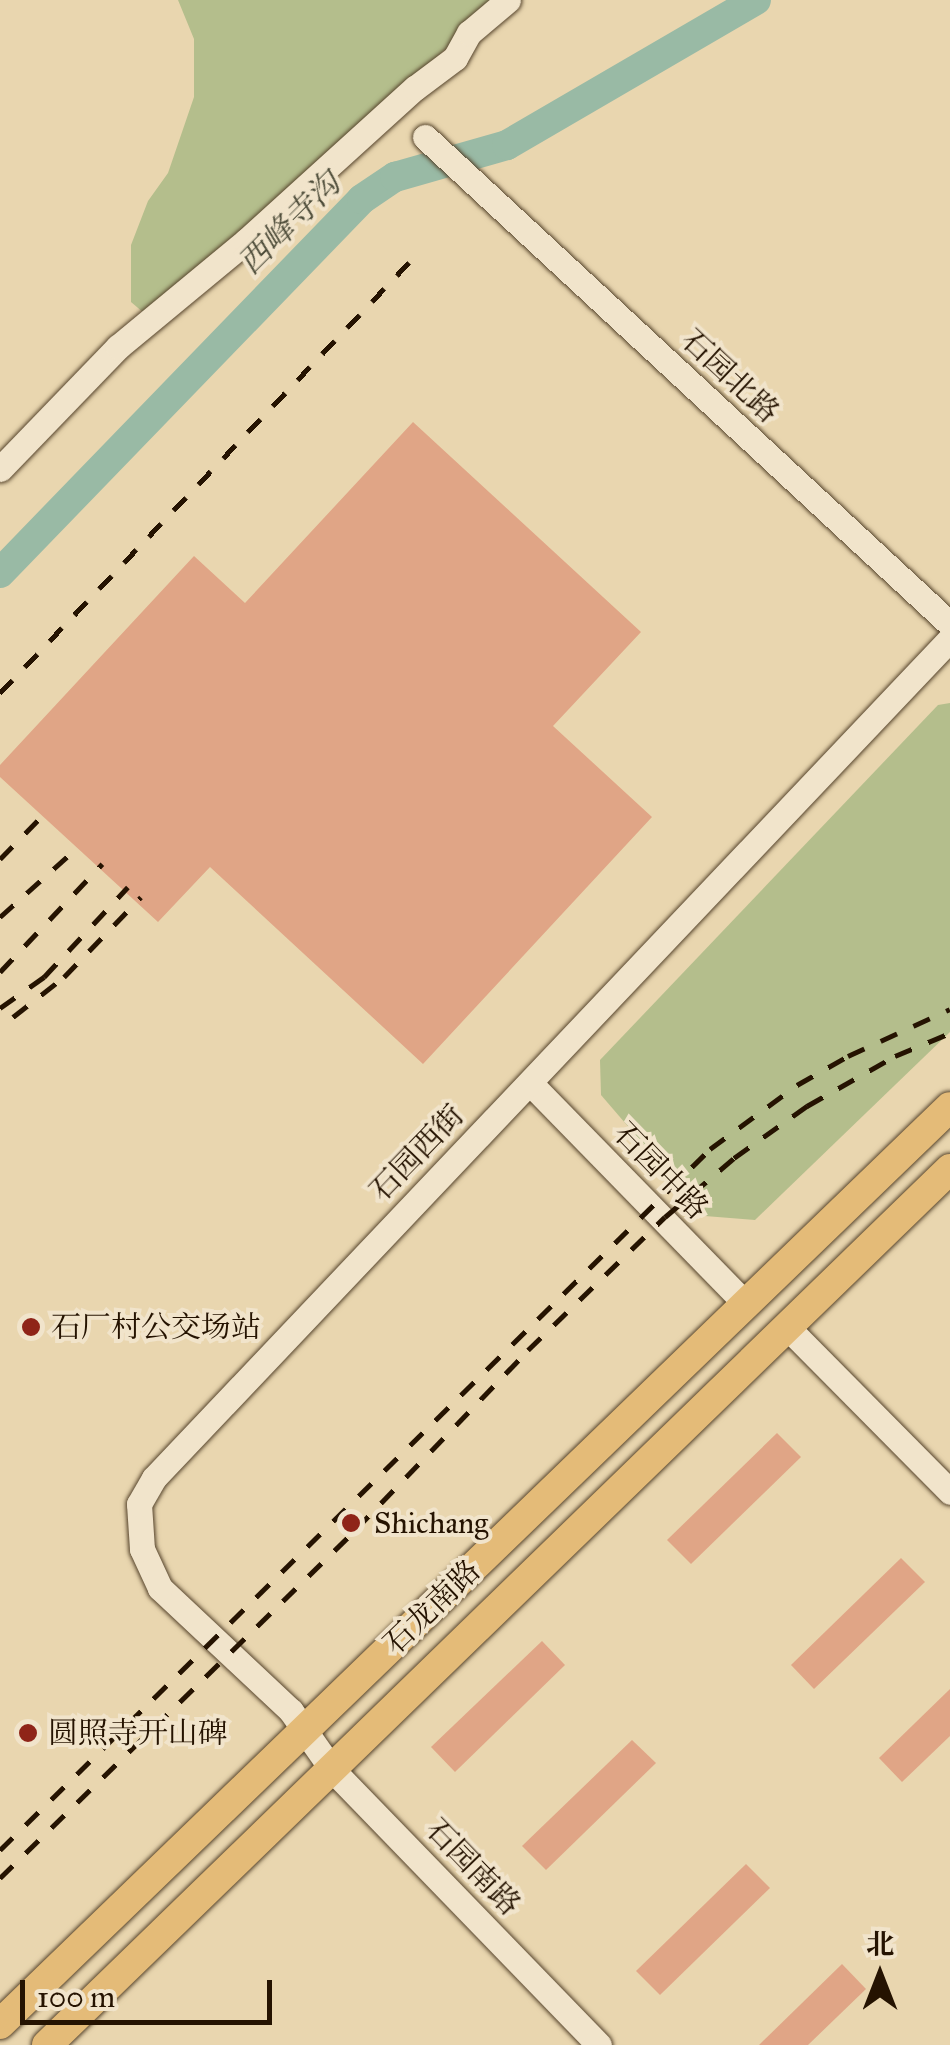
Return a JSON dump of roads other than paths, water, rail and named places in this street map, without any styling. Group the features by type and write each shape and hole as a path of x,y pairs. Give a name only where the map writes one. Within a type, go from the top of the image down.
{"main road":[{"name":"石龙南路","path":"0,2024 950,1107"},
{"name":"石龙南路","path":"46,2045 950,1169"}],"street":[{"path":"0,469 118,348 246,241 401,100 455,58 469,33 508,0"},
{"name":"石园北路","path":"424,137 950,624"},
{"name":"石园西街","path":"305,1730 291,1710 160,1588 142,1548 139,1504 154,1478 950,639"},
{"name":"石园中路","path":"530,1083 746,1304"},
{"path":"787,1327 950,1492"},
{"name":"石园南路","path":"305,1730 331,1768 599,2045"}],"waterway":[{"name":"西峰寺沟","path":"0,573 362,199 395,177 507,145 756,0"}],"railway":[{"path":"0,693 419,252"},
{"path":"0,859 46,812"},
{"path":"0,917 77,848"},
{"path":"0,972 102,864"},
{"path":"0,1008 44,977 128,887"},
{"path":"13,1017 64,977 141,897"},
{"path":"0,1850 710,1149 797,1085 848,1056 950,1009"},
{"path":"0,1878 356,1529 528,1350 665,1217 734,1158 807,1106 895,1056 950,1033"}],"place":[{"name":"石厂村公交场站","path":"31,1327"},
{"name":"Shichang","path":"351,1523"},
{"name":"圆照寺开山碑","path":"28,1733"}]}
